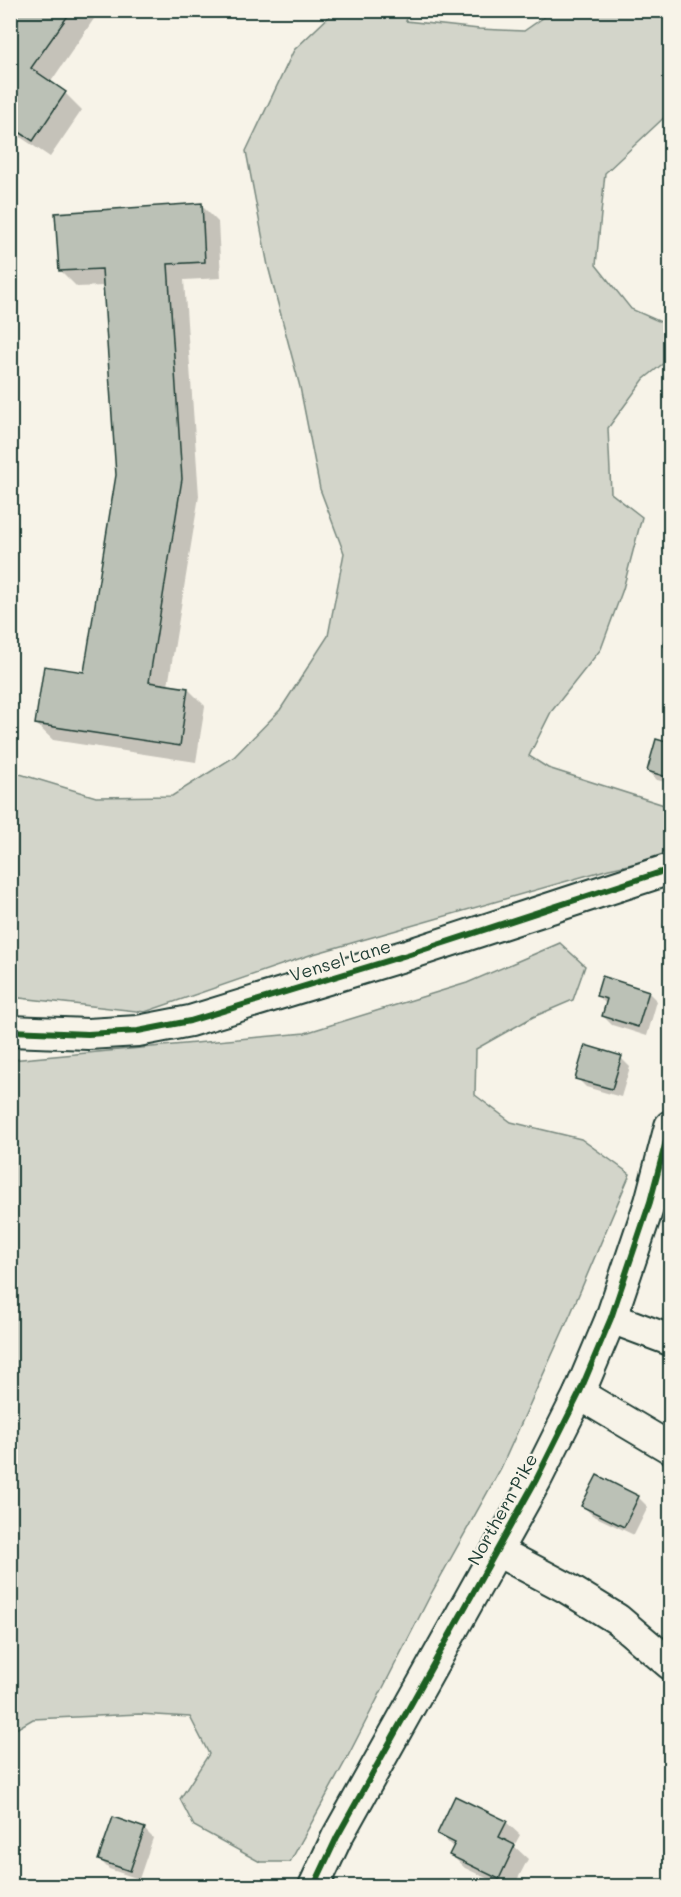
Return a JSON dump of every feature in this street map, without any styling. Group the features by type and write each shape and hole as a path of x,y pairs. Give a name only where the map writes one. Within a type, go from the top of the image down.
{"street":[{"name":"Vensel Lane","path":"10,1031 88,1034 138,1031 190,1021 421,951 670,869"},
{"name":"Northern Pike","path":"314,1887 337,1837 536,1480 579,1394 611,1318 650,1202 670,1126"},
{"path":"611,1318 670,1340"},
{"path":"579,1394 670,1448"},
{"path":"497,1551 565,1587 617,1619 670,1664"}],"shaded area":[{"path":"335,11 409,11 406,21 479,29 524,31 553,11 670,11 670,112 605,173 596,265 631,309 670,326 670,358 644,379 608,428 611,493 642,517 623,589 601,649 551,712 529,756 548,768 664,805 670,813 670,856 609,869 310,955 145,1012 11,997 10,771 96,797 172,796 234,757 280,710 328,636 344,553 320,489 300,387 268,266 246,151 294,50"},
{"path":"560,943 585,966 573,1000 533,1017 476,1049 475,1095 511,1122 581,1139 630,1174 571,1313 501,1468 431,1594 346,1760 290,1862 260,1862 194,1826 180,1799 209,1754 190,1717 139,1714 33,1719 11,1732 11,1060 305,1033 467,983"}],"building":[{"path":"10,10 72,10 31,68 66,92 33,141 10,126"},
{"path":"202,203 205,262 168,264 182,479 149,682 188,688 180,746 35,724 44,666 84,672 116,475 102,269 59,271 55,213"},
{"path":"670,623 670,648 664,646"},
{"path":"656,739 670,743 670,778 647,771"},
{"path":"602,976 649,991 638,1027 602,1016 607,999 596,996"},
{"path":"585,1045 622,1056 612,1089 575,1079"},
{"path":"597,1475 639,1496 624,1527 581,1506"},
{"path":"455,1796 507,1821 499,1837 515,1845 499,1879 449,1855 455,1843 437,1834"},
{"path":"113,1817 145,1828 130,1871 98,1860"}],"cycle path":[{"path":"10,1031 88,1034 138,1031 190,1021 410,954 670,869"},
{"path":"314,1886 337,1837 536,1480 579,1394 611,1318 650,1202 670,1126"}]}
